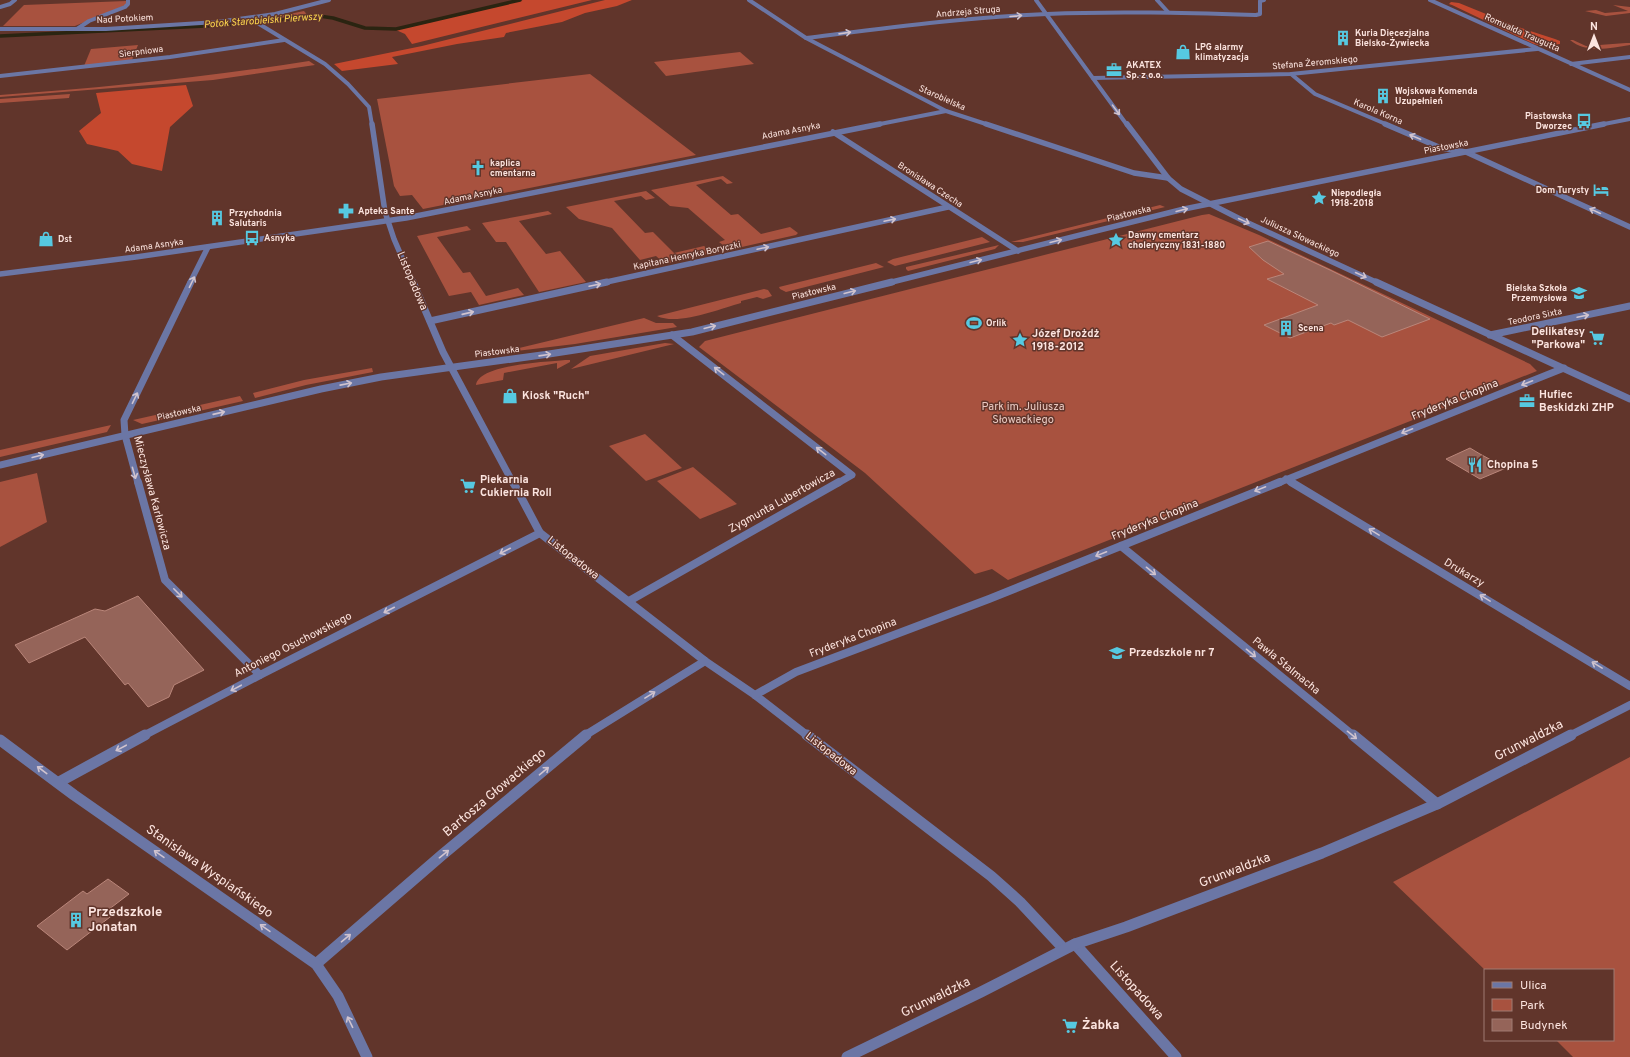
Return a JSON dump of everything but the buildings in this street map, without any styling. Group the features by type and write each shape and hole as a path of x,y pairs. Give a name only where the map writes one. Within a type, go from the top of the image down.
{"street":[{"path":"0,7 10,4 14,0"},
{"path":"77,29 94,19 125,7 128,4 128,0"},
{"name":"Nad Potokiem","path":"0,29 77,29 254,21 329,0"},
{"name":"Starobielska","path":"749,0 806,38 946,111 1134,173 1168,178"},
{"name":"Juliusza Słowackiego","path":"1036,0 1144,148 1168,178 1182,189 1208,204 1630,399"},
{"path":"1157,0 1168,12"},
{"name":"Andrzeja Struga","path":"806,38 905,25 1046,14 1168,12 1256,15 1260,14 1260,1 1264,0"},
{"path":"1431,1 1444,0"},
{"name":"Romualda Traugutta","path":"1431,1 1630,90"},
{"name":"Listopadowa","path":"254,21 325,64 348,84 368,107 388,221 451,367 540,533 705,661 756,695 912,817 991,876 1020,902 1064,950"},
{"name":"Sierpniowa","path":"0,76 170,57 284,40"},
{"name":"Stefana Żeromskiego","path":"1093,78 1291,74 1536,49"},
{"path":"1570,64 1630,57"},
{"name":"Karola Korna","path":"1291,74 1315,94 1441,148 1466,152"},
{"name":"Adama Asnyka","path":"0,274 208,247 388,221 833,132 946,111"},
{"name":"Piastowska","path":"0,465 381,377 549,354 699,330 1208,204 1630,120"},
{"name":"Bronisława Czecha","path":"833,132 948,208 1018,250"},
{"path":"1466,152 1630,227"},
{"name":"Kapitana Henryka Boryczki","path":"430,321 948,208"},
{"name":"Mieczysława Karłowicza","path":"208,247 124,420 125,435 165,580 260,675"},
{"name":"Teodora Sixta","path":"1490,335 1630,306"},
{"name":"Zygmunta Lubertowicza","path":"628,601 852,475 672,335"},
{"name":"Fryderyka Chopina","path":"756,695 796,672 989,599 1564,368"},
{"name":"Drukarzy","path":"1286,479 1630,686"},
{"name":"Antoniego Osuchowskiego","path":"59,782 260,675 540,533"},
{"name":"Pawła Stalmacha","path":"1121,546 1437,804"},
{"name":"Bartosza Głowackiego","path":"316,964 442,855 591,731 705,661"},
{"name":"Grunwaldzka","path":"847,1057 981,992 1075,944 1126,927 1322,853 1437,804 1630,705"},
{"name":"Stanisława Wyspiańskiego","path":"0,740 59,782 74,795 316,964 323,971 333,986 367,1057"},
{"name":"Listopadowa","path":"1075,944 1176,1057"}],"green space":[{"path":"126,1 126,5 75,26 3,26 24,5"},
{"path":"1613,5 1630,7 1630,13 1606,16 1585,11 1596,10 1605,13 1628,11"},
{"path":"304,11 309,17 266,20 270,18"},
{"path":"1570,40 1586,46 1626,43 1630,43 1630,45 1591,49 1576,44"},
{"path":"138,45 132,60 84,66 91,49"},
{"path":"740,52 754,64 666,76 654,62"},
{"path":"309,61 315,65 213,80 0,97 0,95 78,89 194,77"},
{"path":"590,74 696,155 423,209 412,195 400,196 394,186 377,99"},
{"path":"70,94 69,98 0,103 0,99"},
{"path":"723,176 733,183 727,184 721,179 696,185 731,215 738,214 761,234 790,227 798,233 796,235 733,249 727,248 719,242 725,240 688,208 670,206 651,190"},
{"path":"646,191 655,198 646,200 641,196 614,201 645,233 653,232 674,253 704,246 710,251 707,254 665,264 656,256 640,260 612,228 579,219 566,207"},
{"path":"1160,205 1165,207 1023,242 1011,242"},
{"path":"548,211 552,214 519,221 546,254 560,251 586,282 539,292 506,242 496,242 482,223"},
{"name":"Park im. Juliusza Słowackiego","path":"1209,214 1259,235 1530,364 1537,371 1008,580 992,569 975,574 865,473 699,347 705,341"},
{"path":"467,226 471,230 437,237 463,273 470,272 486,296 518,288 524,295 479,305 471,292 449,296 417,236"},
{"path":"982,237 990,242 895,266 887,262 893,259"},
{"path":"999,245 995,249 908,271 906,269 906,267"},
{"path":"876,263 884,267 786,292 779,287"},
{"path":"764,289 768,290 772,296 763,299 757,297 741,301 741,303 699,316 666,319 657,316"},
{"path":"644,318 656,323 673,323 677,327 575,344 482,355 480,353 515,349"},
{"path":"665,343 674,344 571,369 590,356"},
{"path":"570,360 570,362 557,369 557,363 504,373 503,380 476,385 480,378 501,368 530,363"},
{"path":"372,368 373,372 306,385 255,398 253,393 304,380"},
{"path":"240,396 243,401 142,424 133,420"},
{"path":"111,425 107,432 0,457 0,450"},
{"path":"645,434 682,468 646,481 609,446"},
{"path":"693,467 737,504 700,519 657,481"},
{"path":"37,473 47,522 0,547 0,482"},
{"path":"1630,757 1630,1057 1573,1057 1557,1041 1614,1041 1614,969 1484,969 1393,882"}],"shaded area":[{"path":"523,0 592,0 412,44 405,34 396,30 477,9"},
{"path":"605,0 632,0 617,6 585,13 562,22 506,33 504,37 457,44 392,57 398,64 342,71 334,64 422,46"},
{"path":"1451,2 1459,3 1518,27 1555,39 1560,41 1560,44 1543,46 1534,44 1449,4"},
{"path":"186,85 193,106 170,127 162,171 132,164 118,151 87,144 79,131 101,113 96,93"}],"waterway":[{"name":"Potok Starobielski Pierwszy","path":"0,36 226,25 319,16 333,18 365,28 396,29 520,0"}],"place":[{"name":"Kuria Diecezjalna Bielsko-Żywiecka","path":"1343,38"},
{"name":"LPG alarmy klimatyzacja","path":"1183,52"},
{"name":"AKATEX Sp. z o.o.","path":"1114,70"},
{"name":"Wojskowa Komenda Uzupełnień","path":"1383,96"},
{"name":"Piastowska Dworzec","path":"1584,121"},
{"name":"kaplica cmentarna","path":"478,168"},
{"name":"Dom Turysty","path":"1601,190"},
{"name":"Niepodległa 1918-2018","path":"1319,198"},
{"name":"Apteka Sante","path":"346,211"},
{"name":"Przychodnia Salutaris","path":"217,218"},
{"name":"Asnyka","path":"252,238"},
{"name":"Dst","path":"46,239"},
{"name":"Dawny cmentarz choleryczny 1831-1880","path":"1116,240"},
{"name":"Bielska Szkoła Przemysłowa","path":"1579,293"},
{"name":"Orlik","path":"974,323"},
{"name":"Scena","path":"1286,328"},
{"name":"Delikatesy \"Parkowa\"","path":"1597,338"},
{"name":"Józef Drożdż 1918-2012","path":"1020,340"},
{"name":"Kiosk \"Ruch\"","path":"510,396"},
{"name":"Hufiec Beskidzki ZHP","path":"1527,401"},
{"name":"Chopina 5","path":"1475,465"},
{"name":"Piekarnia Cukiernia Roll","path":"468,486"},
{"name":"Przedszkole nr 7","path":"1117,653"},
{"name":"Przedszkole Jonatan","path":"76,920"},
{"name":"Żabka","path":"1070,1026"}]}
